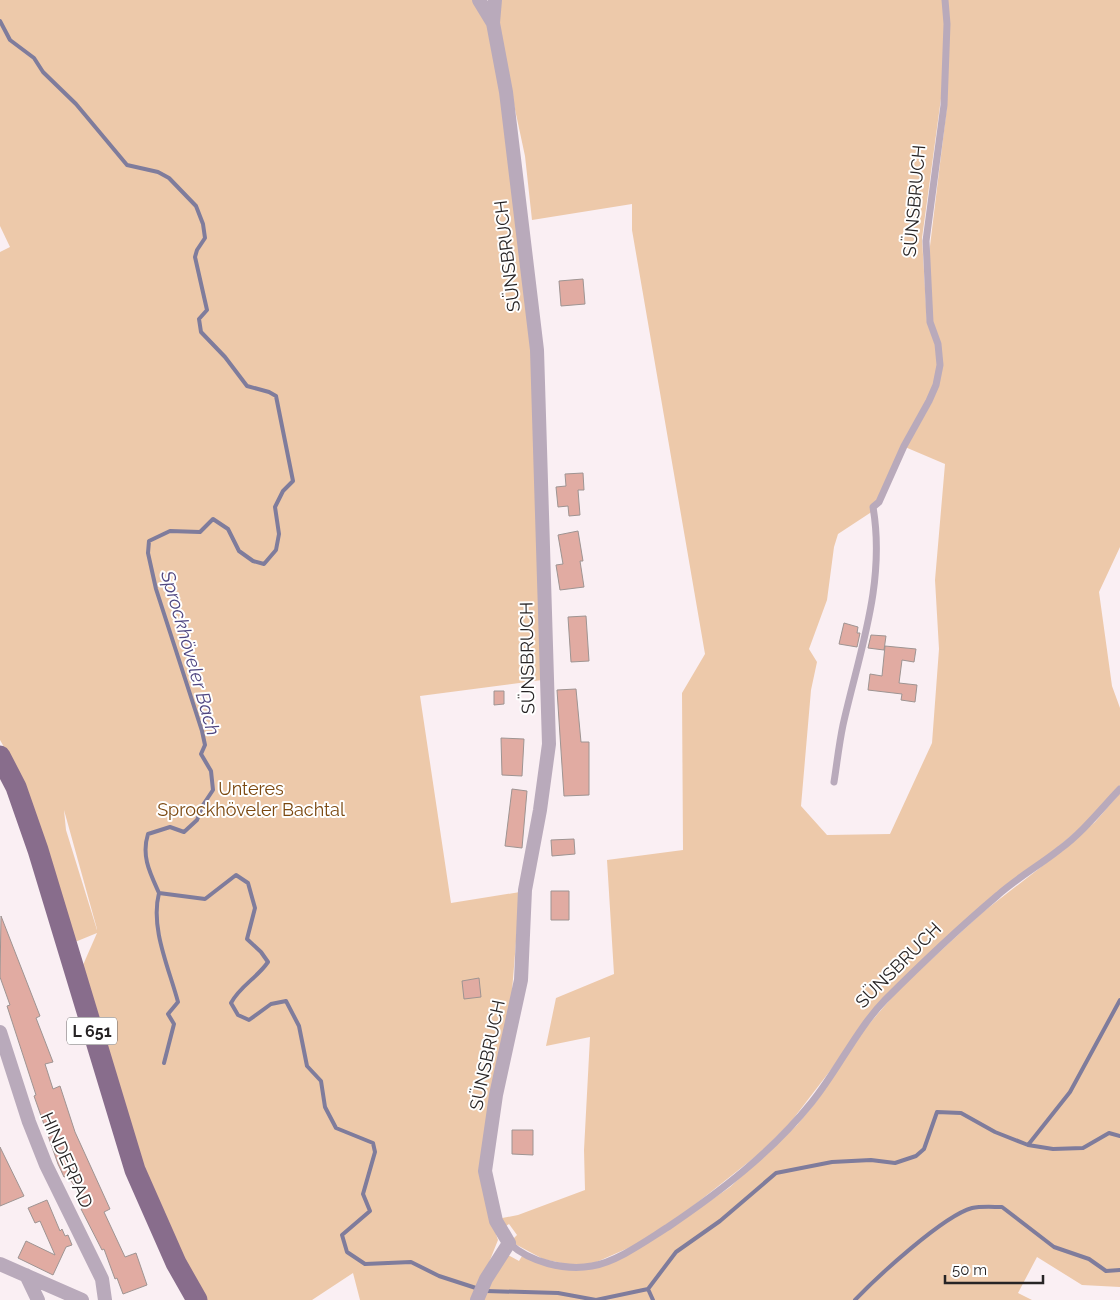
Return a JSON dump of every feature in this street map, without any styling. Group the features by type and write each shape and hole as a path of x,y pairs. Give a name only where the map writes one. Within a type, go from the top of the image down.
{"main road":[{"name":"L 651","path":"0,756 16,787 35,842 135,1170 176,1263 197,1300"}],"street":[{"path":"479,0 493,23"},
{"name":"SÜNSBRUCH","path":"495,0 493,23 506,92 537,350 548,744 540,810 525,890 521,980 496,1095 485,1171 496,1222 509,1244"},
{"name":"HINDERPAD","path":"0,1032 29,1122 46,1165 102,1279 104,1300"},
{"path":"478,1298 486,1279 509,1244"},
{"path":"0,1264 82,1300"},
{"path":"26,1275 38,1300"}],"lane":[{"name":"SÜNSBRUCH","path":"834,782 843,727 870,616 877,571 874,507 879,502 904,446 929,401 936,385 940,365 938,344 930,322 926,240 944,105 947,24 945,0"},
{"name":"SÜNSBRUCH","path":"509,1244 545,1262 564,1267 593,1266 635,1248 729,1183 793,1124 832,1075 868,1020 887,998 999,894 1061,849 1094,820 1120,789"}],"green space":[{"name":"Unteres Sprockhöveler Bachtal","path":"0,0 476,0 491,24 529,285 542,680 420,696 451,903 520,892 510,1016 487,1131 493,1225 498,1240 474,1300 360,1300 353,1273 312,1300 202,1300 124,1121 83,965 97,933 75,942 8,754 0,740 0,252 10,247 0,226","holes":["64,810 97,930 66,830"]},
{"path":"497,0 943,0 945,25 942,91 922,238 927,322 930,246 947,106 947,0 1120,0 1120,547 1099,592 1112,686 1120,708 1120,785 1092,818 896,985 790,1123 760,1153 683,1214 635,1245 592,1264 566,1264 543,1259 515,1244 512,1240 517,1235 509,1224 503,1228 497,1219 518,1215 585,1190 584,1150 590,1037 546,1046 556,998 614,974 607,860 683,850 682,693 705,654 632,230 632,204 532,220 525,156 496,21","holes":["905,447 945,464 935,580 939,649 932,743 890,834 827,835 801,806 811,690 817,662 809,649 827,600 834,547 838,534 873,511"]},
{"path":"1120,793 1120,1287 1082,1285 1037,1257 1018,1293 1032,1300 480,1300 506,1254 519,1261 522,1256 544,1265 594,1268 684,1219 730,1187 797,1125 816,1102 863,1031 900,988 983,912 1059,853 1095,822"}],"building":[{"path":"583,279 585,304 561,306 559,281"},
{"path":"583,473 584,490 578,490 580,515 569,516 568,506 558,507 556,487 566,486 565,474"},
{"path":"578,531 583,561 580,561 584,587 560,590 556,565 563,564 558,535"},
{"path":"586,616 589,661 571,662 568,617"},
{"path":"844,623 858,627 857,633 860,633 857,647 839,644"},
{"path":"871,635 886,636 884,650 868,648"},
{"path":"885,646 916,649 914,662 902,660 899,683 917,685 915,702 901,700 902,694 868,690 870,674 882,676"},
{"path":"576,689 581,742 589,742 589,795 564,796 557,690"},
{"path":"494,691 504,691 504,704 494,705"},
{"path":"501,738 524,739 522,776 502,775"},
{"path":"512,789 527,791 522,848 505,846"},
{"path":"574,839 575,854 552,856 551,840"},
{"path":"551,891 569,891 569,920 551,920"},
{"path":"1,916 40,1016 36,1018 53,1062 45,1064 53,1089 60,1086 75,1132 110,1209 104,1212 125,1257 136,1253 147,1285 123,1294 117,1278 115,1279 104,1249 102,1250 81,1209 84,1208 74,1185 67,1176 64,1177 58,1164 34,1096 36,1095 7,1006 10,1005 0,977"},
{"path":"479,978 481,997 464,999 462,981"},
{"path":"512,1130 533,1130 533,1155 512,1154"},
{"path":"0,1147 24,1196 0,1206"},
{"path":"47,1200 60,1231 62,1229 65,1236 68,1235 72,1245 66,1247 53,1275 18,1258 26,1241 55,1255 40,1221 35,1223 28,1208"}],"waterway":[{"name":"Sprockhöveler Bach","path":"0,21 10,40 34,58 43,72 76,104 127,165 158,172 169,178 196,206 203,224 205,238 195,257 207,310 199,319 201,332 225,357 247,386 276,396 293,481 283,491 275,507 279,534 276,550 264,564 253,561 239,551 228,529 213,519 200,532 170,531 149,541 148,553 156,589 202,731 205,745 201,754 211,771 213,790 203,805 197,820 184,832 170,827 148,834 146,857 150,871 159,893 205,899 236,875 248,883 255,908 247,939 261,952 268,962 231,1003 238,1015 249,1020 271,1004 286,1001 299,1026 307,1066 321,1081 325,1107 336,1128 373,1143 375,1152 363,1194 370,1211 342,1235 347,1252 365,1264 411,1262 439,1276 479,1289"},
{"path":"159,893 157,906 159,934 178,1002 168,1014 174,1024 164,1063"},
{"path":"1028,1145 1070,1092 1120,1000"},
{"name":"Sprockhöveler Bach","path":"486,1291 558,1293 596,1300 648,1289 676,1252 720,1221 776,1173 832,1162 871,1160 895,1163 916,1156 924,1149 937,1112 961,1113 995,1132 1028,1145 1053,1149 1083,1148 1109,1133 1120,1136"},
{"name":"Sprockhöveler Bach","path":"855,1300 911,1248 960,1213 976,1207 1002,1207 1054,1247 1089,1259 1106,1271 1120,1270"},
{"name":"Sprockhöveler Bach","path":"648,1289 653,1300"}]}
